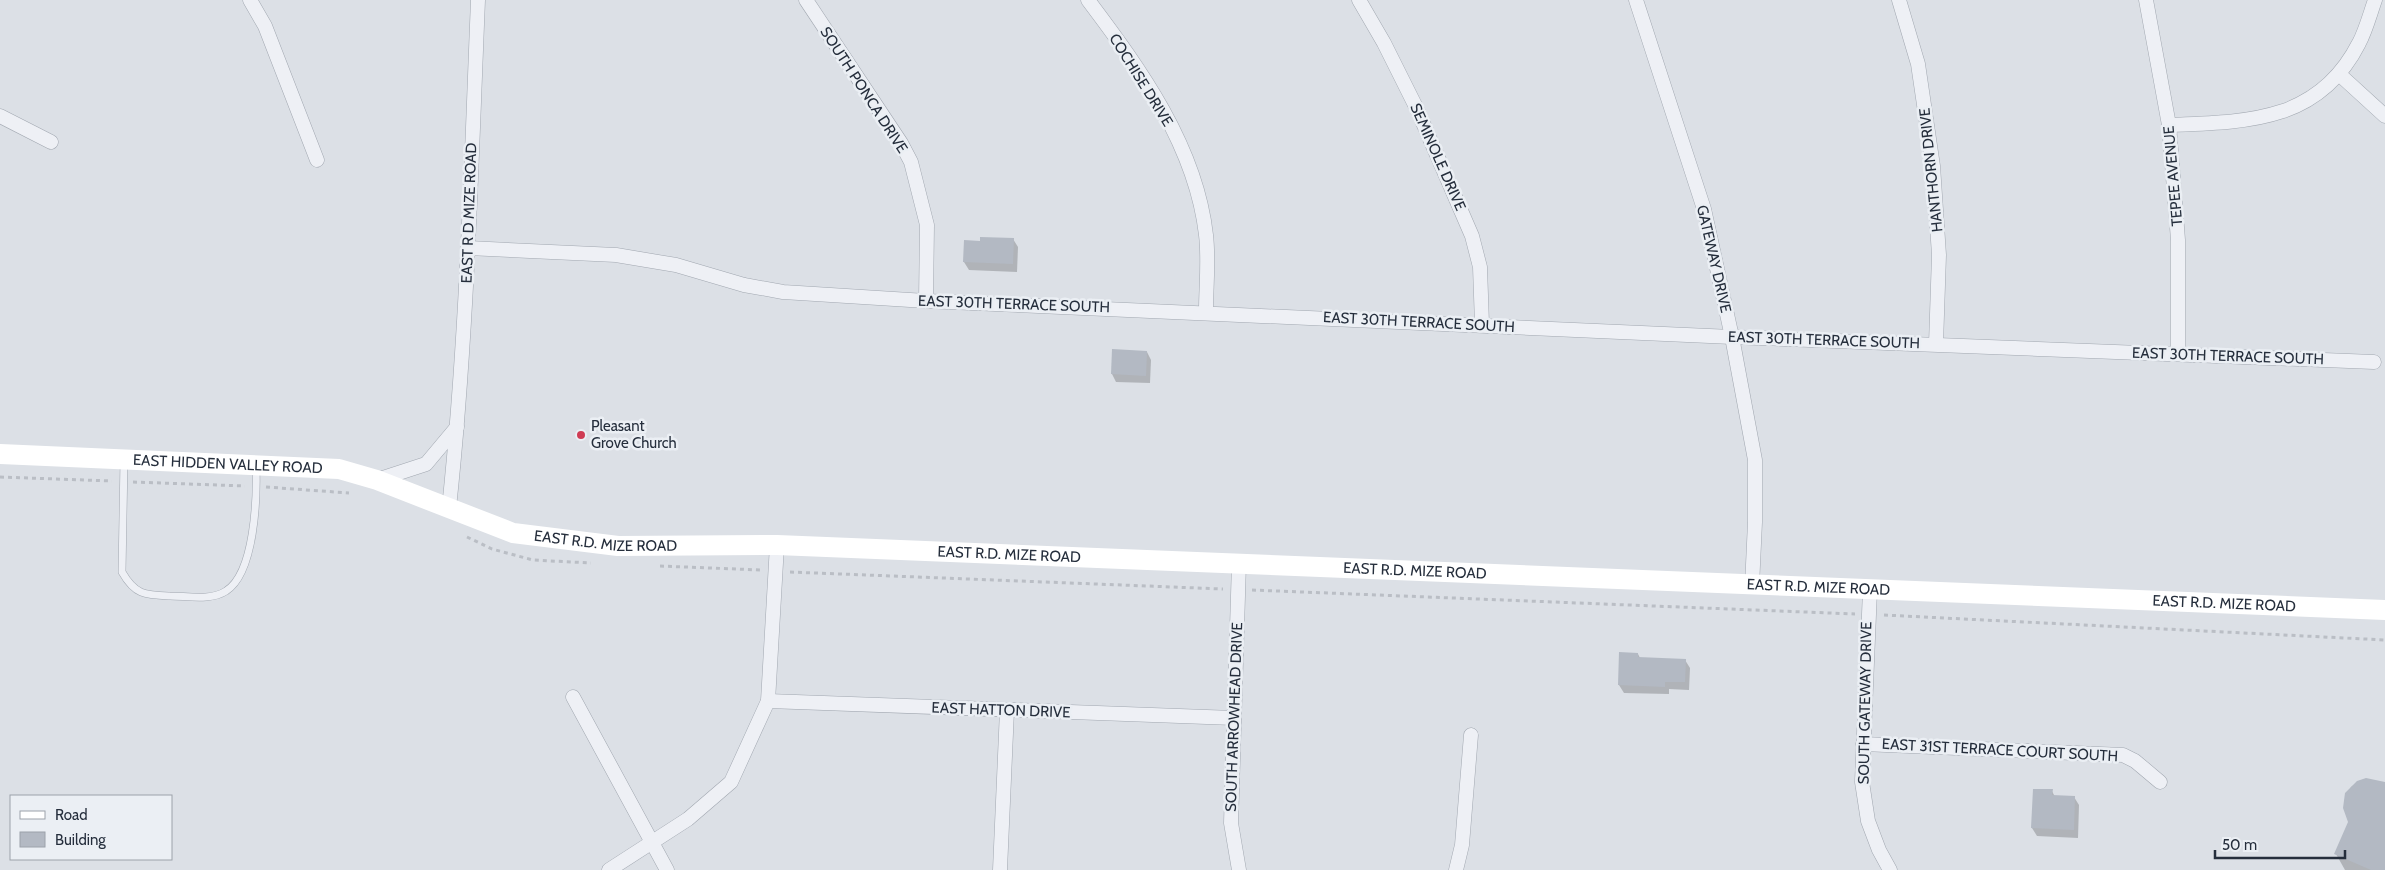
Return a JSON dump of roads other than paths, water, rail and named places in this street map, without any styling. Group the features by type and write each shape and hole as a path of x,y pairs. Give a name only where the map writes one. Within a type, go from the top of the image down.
{"main road":[{"name":"EAST HIDDEN VALLEY ROAD","path":"0,454 339,469 377,480 449,508"},
{"name":"EAST R.D. MIZE ROAD","path":"449,508 513,533 618,546 777,545 1240,562 1752,586 2385,610"}],"street":[{"path":"250,0 265,26 317,160"},
{"name":"EAST R D MIZE ROAD","path":"449,508 458,427 468,248 478,0"},
{"name":"SOUTH PONCA DRIVE","path":"806,0 901,143 910,162 927,225 926,300"},
{"name":"COCHISE DRIVE","path":"1088,0 1112,32 1168,118 1188,163 1199,198 1206,236 1206,312"},
{"name":"SEMINOLE DRIVE","path":"1359,0 1384,43 1417,109 1472,236 1480,267 1482,324"},
{"name":"GATEWAY DRIVE","path":"1636,0 1704,208 1732,337 1755,460 1752,586"},
{"name":"HANTHORN DRIVE","path":"1899,0 1918,64 1933,166 1939,254 1936,344"},
{"name":"TEPEE AVENUE","path":"2146,0 2169,124 2178,240 2178,353"},
{"path":"2169,124 2226,123 2289,110 2312,100 2339,74 2360,43 2376,0"},
{"path":"2339,74 2385,116"},
{"path":"0,116 51,142"},
{"name":"EAST 30TH TERRACE SOUTH","path":"468,248 616,254 676,265 744,285 783,292 1732,337 2374,362"},
{"path":"377,480 401,474 426,464 458,427"},
{"path":"609,870 688,819 731,782 768,701 777,545"},
{"name":"SOUTH ARROWHEAD DRIVE","path":"1239,870 1231,823 1240,562"},
{"name":"SOUTH GATEWAY DRIVE","path":"1870,590 1862,782 1868,821 1879,850 1890,870"},
{"path":"573,697 667,870"},
{"name":"EAST HATTON DRIVE","path":"768,701 1234,718"},
{"path":"1000,870 1007,710"},
{"path":"1456,870 1462,845 1471,735"},
{"name":"EAST 31ST TERRACE COURT SOUTH","path":"1863,744 2123,755 2135,761 2160,782"}],"lane":[{"path":"124,460 122,572 130,586 146,595 212,596 227,590 241,573 249,548 256,486 256,465"}],"place":[{"name":"Pleasant Grove Church","path":"581,435"}]}
